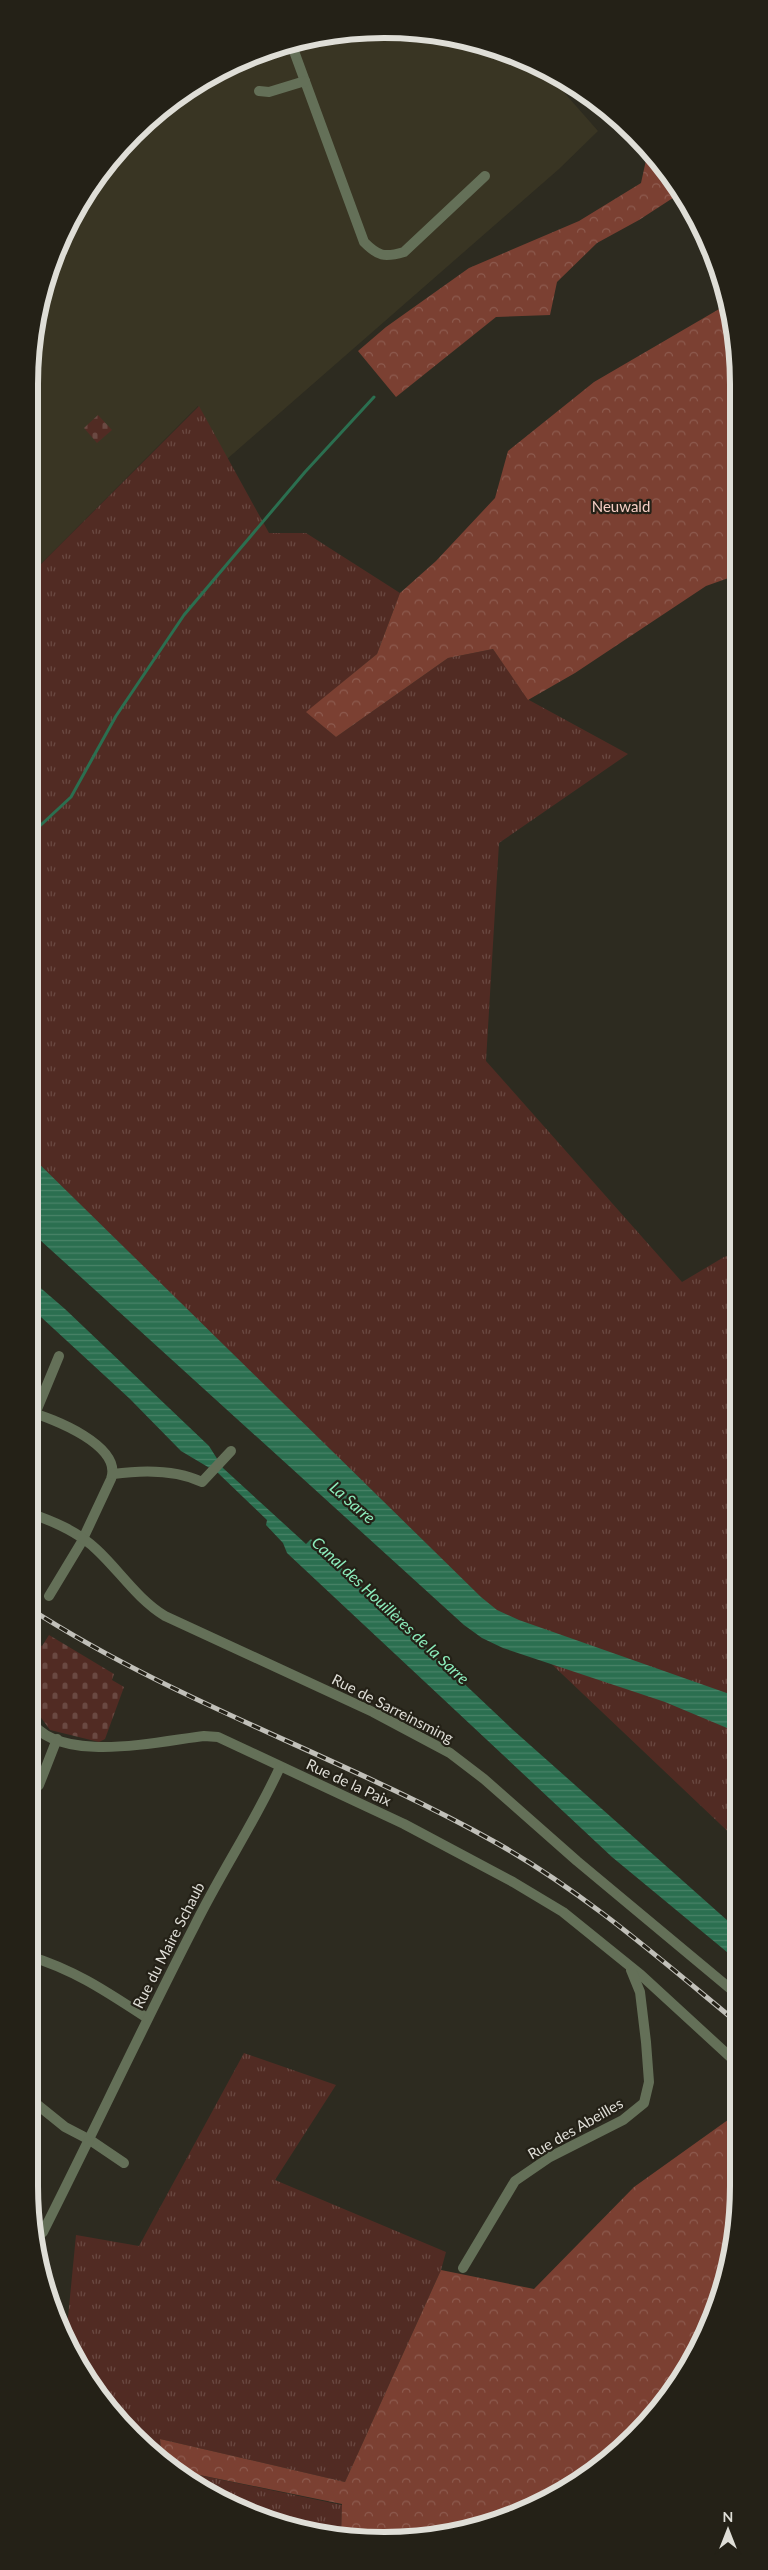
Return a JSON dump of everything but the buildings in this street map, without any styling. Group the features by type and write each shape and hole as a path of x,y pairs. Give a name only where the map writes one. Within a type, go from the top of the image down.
{"street":[{"path":"293,49 364,242 375,253 390,256 404,252 485,176"},
{"path":"259,91 269,92 305,81"},
{"path":"38,1400 59,1356"},
{"path":"38,1415 89,1438 104,1452 113,1474 83,1538 49,1596"},
{"path":"113,1474 157,1472 204,1479 228,1454"},
{"name":"Rue de Sarreinsming","path":"38,1515 58,1523 83,1538 100,1553 147,1603 165,1616 390,1720 456,1757 730,1988"},
{"name":"Rue de la Paix","path":"38,1730 57,1739 101,1748 210,1735 244,1748 280,1767 404,1824 533,1894 591,1933 730,2057"},
{"path":"38,1786 57,1739"},
{"name":"Rue du Maire Schaub","path":"41,2234 90,2140 147,2018 208,1899 256,1818 280,1767"},
{"path":"38,1959 56,1964 86,1979 147,2018"},
{"name":"Rue des Abeilles","path":"463,2268 515,2181 550,2157 623,2120 644,2103 649,2082 646,2042 640,1992 631,1969"},
{"path":"38,2105 64,2127 90,2140 124,2162"}],"shaded area":[{"path":"407,38 429,40 474,49 537,73 556,84 598,131 559,169 219,466 198,406 38,567 38,361 40,339 49,294 73,231 96,191 139,139 191,96 231,73 294,49 339,40"}],"green space":[{"path":"647,158 675,196 639,220 597,243 557,282 550,315 496,317 396,397 358,351 386,327 469,268 579,221 641,183"},
{"name":"Neuwald","path":"722,307 730,361 730,577 706,586 575,673 528,700 493,649 448,658 336,737 306,712 377,654 400,593 436,561 495,498 508,451 594,382"},
{"path":"199,406 269,533 306,533 400,593 377,654 307,712 336,737 448,658 493,649 529,700 628,754 499,843 486,1061 682,1282 730,1255 730,1833 407,1527 38,1170 38,567"},
{"path":"98,415 112,430 97,443 84,428"},
{"path":"49,1635 114,1674 112,1680 124,1687 105,1739 99,1742 50,1730 38,1713 38,1645 42,1646"},
{"path":"244,2053 336,2085 275,2180 446,2252 441,2270 345,2482 160,2439 161,2451 123,2414 96,2379 67,2326 76,2235 139,2246"},
{"path":"730,2118 730,2209 728,2231 719,2276 695,2339 672,2379 645,2414 595,2461 557,2486 517,2506 474,2521 429,2530 361,2532 341,2530 342,2504 190,2473 161,2451 160,2439 345,2482 441,2270 534,2289 634,2187"},
{"path":"190,2473 342,2505 341,2530 316,2526 294,2521 251,2506 231,2497"}],"water":[{"name":"La Sarre","path":"38,1163 481,1597 497,1610 519,1620 730,1694 730,1729 665,1702 503,1648 482,1638 464,1625 38,1238"},
{"path":"38,1286 209,1446 223,1468 306,1544 311,1539 512,1729 730,1922 730,1955 612,1857 287,1553 283,1543 266,1525 267,1520 218,1473 181,1451 130,1399 38,1314"}],"waterway":[{"path":"38,828 71,797 116,716 184,615 305,472 374,397"}],"railway":[{"path":"38,1614 84,1642 141,1672 377,1782 493,1841 590,1904 730,2017"}],"water label":[{"name":"Canal des Houillères de la Sarre","path":"391,1610"}]}
